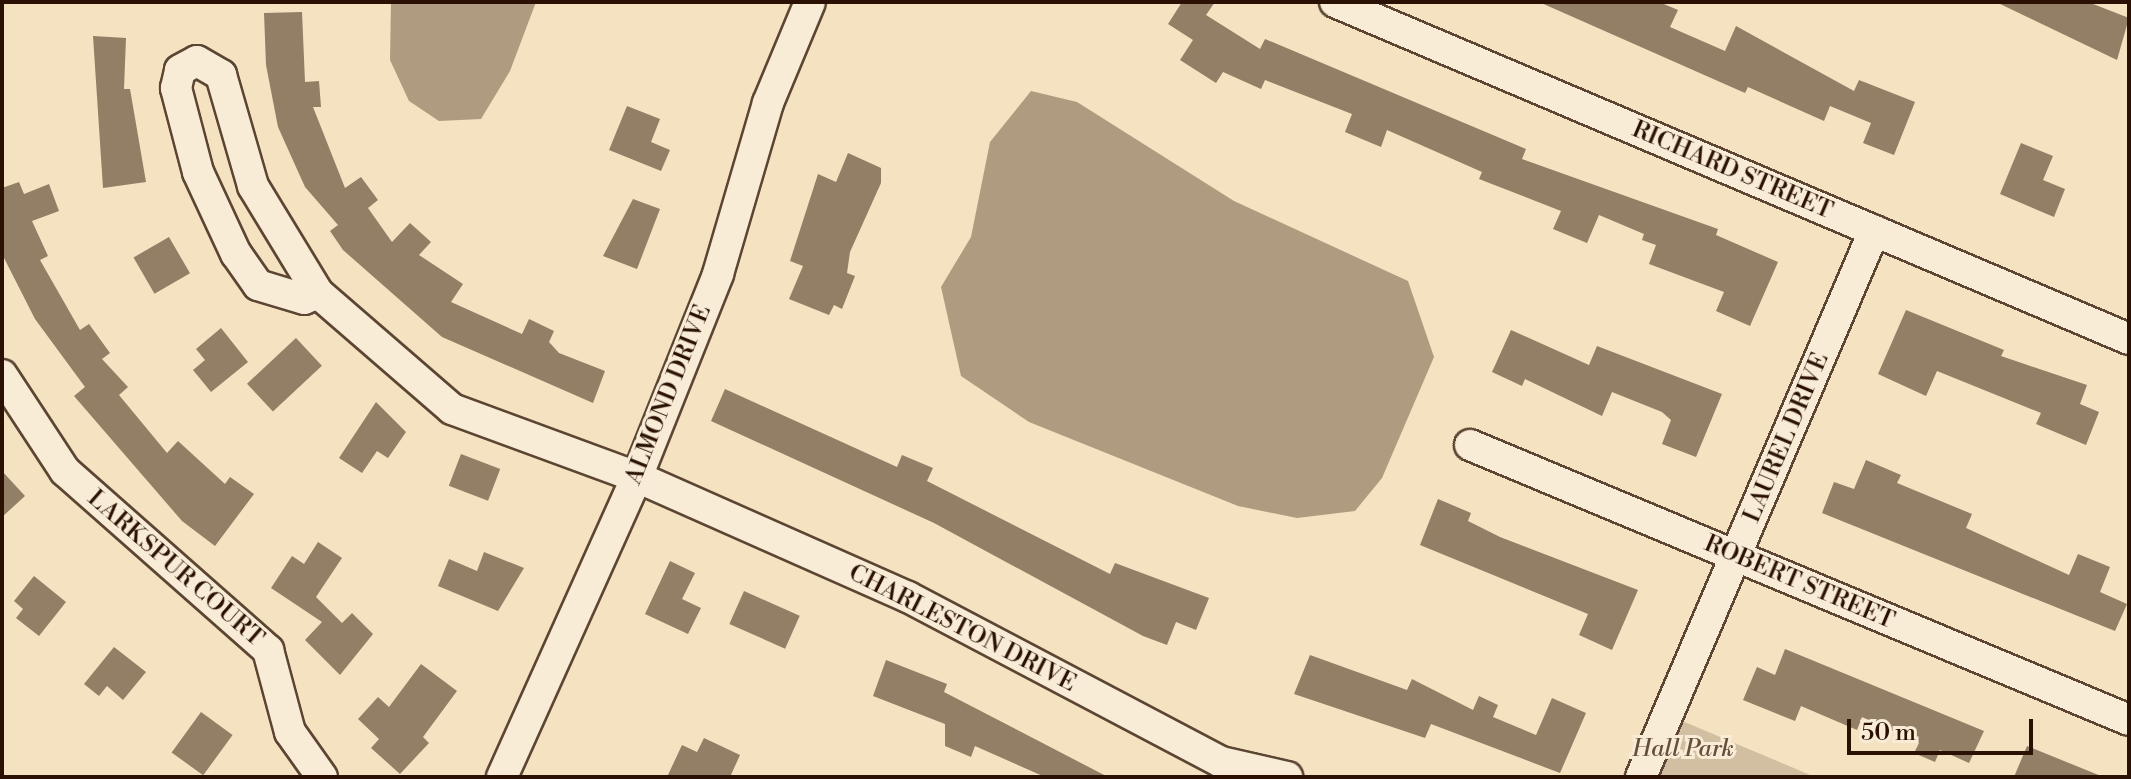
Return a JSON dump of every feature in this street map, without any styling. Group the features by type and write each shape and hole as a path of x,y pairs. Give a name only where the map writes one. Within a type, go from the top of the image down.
{"street":[{"name":"ALMOND DRIVE","path":"502,777 637,477 718,274 768,103 810,2"},
{"name":"RICHARD STREET","path":"1335,2 2129,339"},
{"name":"CHARLESTON DRIVE","path":"318,293 304,299 258,285 236,254 198,172 176,88 180,70 197,61 221,75 253,186 318,293 452,409 637,477 908,597 1221,762 1287,777"},
{"name":"LAUREL DRIVE","path":"1641,777 1874,231"},
{"name":"LARKSPUR COURT","path":"2,375 65,471 268,650 290,732 322,777"},
{"name":"ROBERT STREET","path":"1470,445 2129,720"}],"green space":[{"name":"Hall Park","path":"1668,715 1815,777 1641,777"}],"shaded area":[{"path":"391,2 536,2 510,71 481,119 439,121 409,101 390,60"},
{"path":"1031,91 1077,102 1234,201 1408,281 1434,357 1382,478 1355,511 1297,518 1238,506 1029,422 961,376 941,287 971,237 990,142"}],"building":[{"path":"1182,2 1215,2 1206,15 1260,49 1265,39 1526,149 1522,159 1718,229 1716,235 1778,262 1750,326 1716,311 1724,292 1649,264 1656,245 1642,240 1644,234 1599,215 1587,243 1553,229 1561,211 1479,179 1482,172 1387,130 1381,147 1345,132 1352,114 1265,80 1261,89 1223,72 1216,83 1180,60 1193,40 1168,24"},
{"path":"1539,2 1659,2 1678,10 1670,27 1725,51 1736,26 1854,91 1859,80 1915,102 1894,155 1863,143 1871,123 1830,106 1824,121 1748,87 1745,93"},
{"path":"2088,2 2129,18 2117,60 1998,3"},
{"path":"302,12 305,82 319,81 321,107 313,107 345,188 361,177 378,200 368,208 392,242 410,223 431,242 419,255 463,284 451,302 522,334 529,319 554,331 549,342 559,353 605,371 593,403 442,337 343,250 330,231 338,225 305,187 278,127 266,65 264,13"},
{"path":"93,36 126,38 124,89 130,89 146,182 103,188"},
{"path":"627,106 660,119 651,142 670,150 661,171 609,150"},
{"path":"2021,143 2053,156 2043,180 2065,189 2054,217 2000,194"},
{"path":"848,153 881,168 881,183 850,252 847,273 855,276 842,309 834,305 829,315 789,299 803,266 790,261 818,174 836,182"},
{"path":"19,182 24,194 49,184 59,211 32,221 48,256 40,260 80,330 89,324 110,353 102,359 128,387 119,395 167,453 178,441 225,484 230,477 254,494 215,546 182,521 74,396 85,387 35,319 2,254 2,188"},
{"path":"633,199 660,209 637,269 603,256"},
{"path":"169,237 190,273 154,294 133,258"},
{"path":"1906,310 2004,350 2001,356 2087,385 2080,404 2099,412 2086,445 2036,424 2041,413 1937,371 1926,396 1878,374"},
{"path":"221,328 248,362 211,392 193,370 205,360 196,349"},
{"path":"1511,330 1589,365 1597,346 1722,394 1696,457 1662,444 1671,420 1662,412 1612,392 1602,416 1525,379 1522,386 1492,372"},
{"path":"296,338 322,366 273,411 247,384"},
{"path":"725,389 897,467 902,455 933,468 927,481 1110,574 1115,563 1209,598 1196,630 1176,622 1167,645 1143,636 934,523 711,421"},
{"path":"376,402 406,432 388,458 377,451 362,473 339,458"},
{"path":"461,454 500,469 488,501 449,486"},
{"path":"1866,460 1901,475 1897,483 1972,514 1966,528 2069,575 2078,554 2110,567 2100,592 2127,604 2115,631 1822,513 1834,482 1854,489"},
{"path":"2,471 25,496 2,517"},
{"path":"1438,499 1471,513 1468,521 1500,537 1638,590 1612,650 1579,635 1588,614 1420,545"},
{"path":"318,542 342,558 316,597 342,623 352,613 373,634 340,675 305,640 322,622 271,588 292,556 304,564"},
{"path":"484,552 524,568 498,611 438,586 449,559 477,571"},
{"path":"670,561 695,573 682,599 701,608 688,634 645,614"},
{"path":"34,576 66,602 39,636 16,618 23,609 14,601"},
{"path":"744,591 800,616 785,649 729,624"},
{"path":"114,647 146,672 123,700 107,686 99,696 84,684"},
{"path":"1785,649 1984,731 1969,763 1940,750 1935,762 1914,753 1919,743 1862,717 1857,730 1801,706 1795,721 1743,700 1757,667 1775,675"},
{"path":"1310,655 1407,690 1412,679 1473,710 1479,696 1498,705 1493,717 1536,735 1552,698 1586,713 1560,773 1431,724 1425,738 1294,694"},
{"path":"886,660 947,684 944,692 1108,777 1045,777 975,746 971,757 945,746 945,724 873,696"},
{"path":"421,664 457,691 423,737 429,743 400,774 371,748 379,739 358,719 378,697 389,707"},
{"path":"201,712 233,735 203,775 172,752"},
{"path":"704,738 740,755 730,777 667,777 682,745 697,752"},
{"path":"2027,746 2101,776 2101,777 2014,777"}]}
